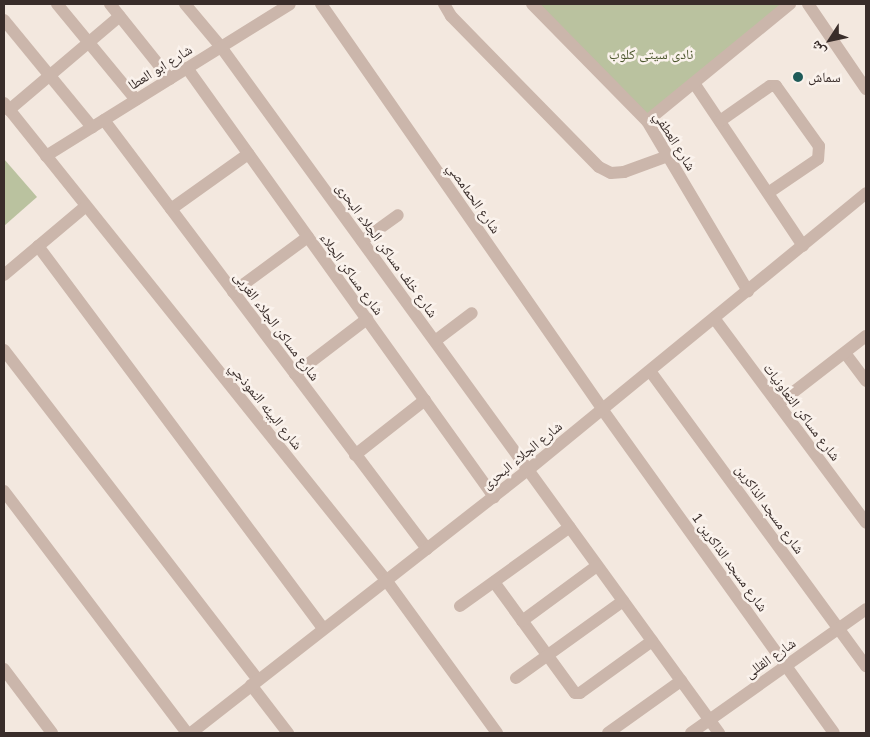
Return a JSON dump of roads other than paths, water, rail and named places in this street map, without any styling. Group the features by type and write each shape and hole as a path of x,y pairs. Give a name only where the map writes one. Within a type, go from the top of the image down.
{"street":[{"path":"57,4 136,100"},
{"path":"110,4 170,79"},
{"name":"شارع خلف مساكن الجلاء البحرى","path":"185,4 221,47 719,733"},
{"name":"شارع ابو العطا","path":"46,156 290,4"},
{"name":"شارع الحمامصي","path":"321,4 602,409"},
{"path":"444,4 451,16 599,167 611,173 624,172 668,156"},
{"name":"شارع العطفي","path":"532,4 647,121 748,291"},
{"path":"647,121 790,4"},
{"path":"808,4 866,90"},
{"path":"6,107 50,76 120,16"},
{"path":"4,20 92,127"},
{"name":"شارع مساكن الجلاء","path":"187,68 494,496"},
{"path":"694,83 803,246"},
{"path":"720,121 770,86 776,86 819,146 818,159 768,193"},
{"name":"شارع البيئه النموذجي","path":"6,107 386,580 498,733"},
{"name":"شارع مساكن الجلاء الغربى","path":"104,120 426,550"},
{"path":"170,209 248,154"},
{"name":"شارع الجلاء البحرى","path":"191,733 323,628 528,470 803,246 864,200"},
{"path":"4,275 86,206"},
{"path":"362,241 398,216"},
{"path":"233,292 308,237"},
{"path":"38,246 323,628"},
{"path":"434,341 472,314"},
{"name":"شارع مساكن التعاونيات","path":"714,318 866,523"},
{"path":"294,374 367,320"},
{"path":"778,404 866,336"},
{"path":"4,350 254,682 288,733"},
{"path":"845,353 866,381"},
{"name":"شارع مسجد الذاكرين","path":"650,371 866,666"},
{"path":"356,455 425,400"},
{"name":"شارع مسجد الذاكرين 1","path":"602,409 834,733"},
{"path":"4,491 187,733"},
{"path":"460,606 570,527"},
{"path":"522,621 597,566"},
{"path":"494,582 547,656 578,693 652,641"},
{"path":"516,678 623,601"},
{"name":"شارع القللى","path":"691,733 866,609"},
{"path":"4,669 52,733"},
{"path":"608,733 681,681"}],"place":[{"name":"سماش","path":"798,77"}],"park label":[{"name":"نادى سيتى كلوب","path":"651,54"}]}
